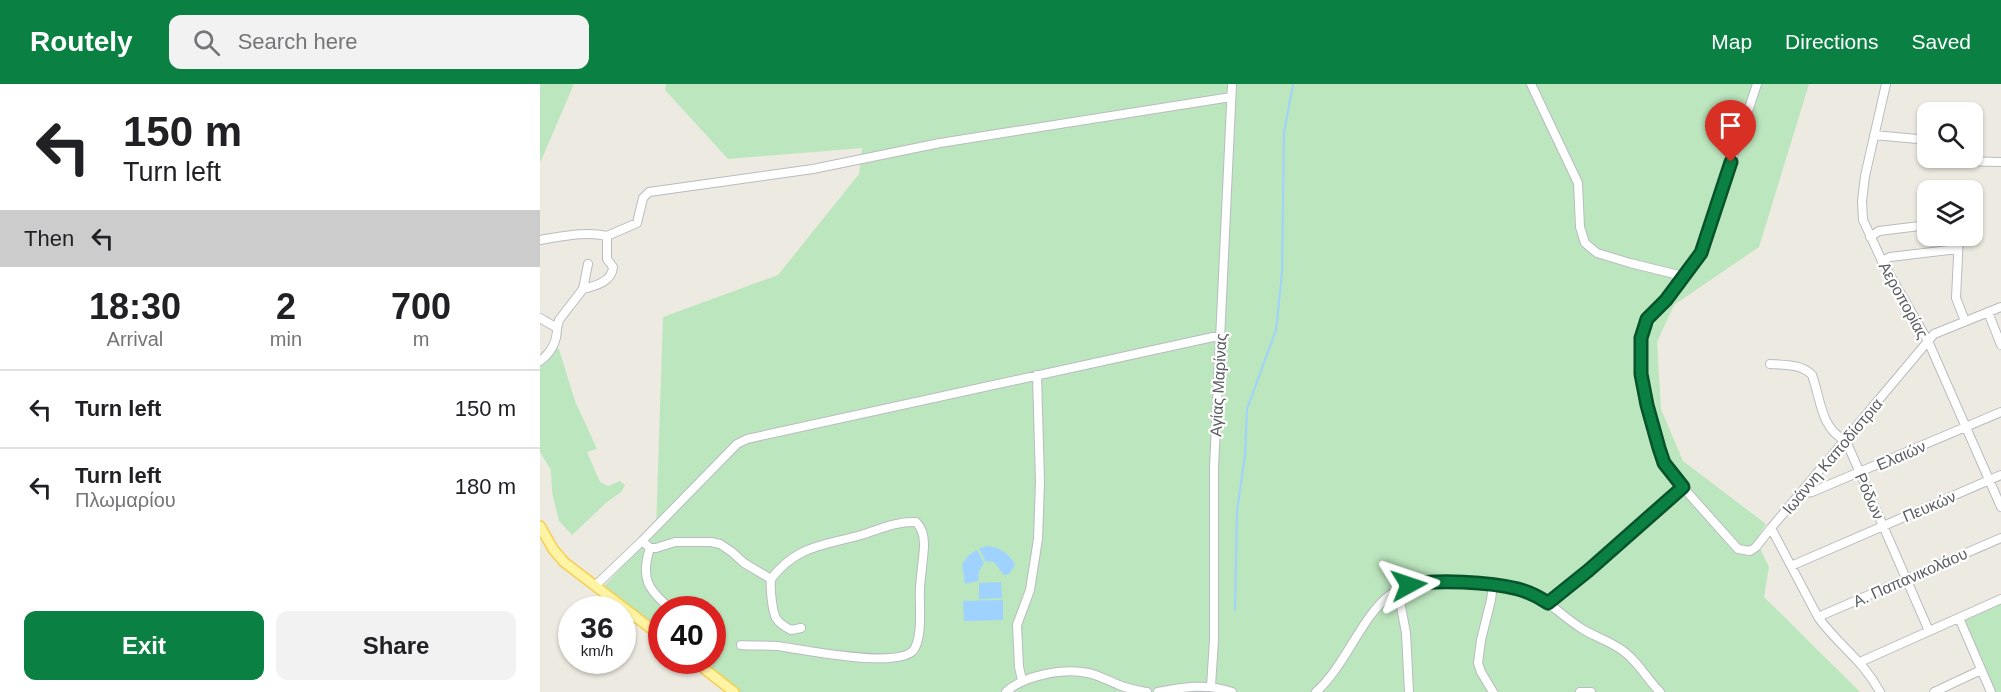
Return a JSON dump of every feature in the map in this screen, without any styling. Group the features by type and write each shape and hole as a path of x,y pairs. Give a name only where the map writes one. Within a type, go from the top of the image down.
{"main road":[{"path":"540,526 553,549 564,562 648,626"},
{"path":"711,674 734,692"}],"street":[{"name":"Αγίας Μαρίνας","path":"1211,686 1214,640 1214,468 1232,84"},
{"path":"1531,84 1578,183 1580,227 1585,243 1597,253 1683,276"},
{"path":"1756,84 1701,253 1666,300 1647,319 1641,338 1641,374 1647,405 1664,463 1683,487 1738,549 1750,551 1771,528"},
{"name":"Αεροπορίας","path":"1886,84 1862,201 1863,220 1882,261 1928,341 2001,507"},
{"path":"540,240 564,235 595,233 607,236 637,223 643,198 649,192 813,169 940,143 1231,97"},
{"path":"1874,135 1917,139"},
{"path":"1983,162 2001,162"},
{"path":"1870,237 1879,231 1917,226"},
{"path":"583,289 600,285 612,272 613,267 607,259 607,236"},
{"path":"1958,246 1956,298 1965,321"},
{"path":"1882,261 1890,257 1958,249"},
{"path":"540,361 552,349 557,337 559,320 583,289 588,264"},
{"name":"Ιωάννη Καποδίστρια","path":"1880,692 1871,675 1818,617 1771,528 1934,334 2001,307"},
{"path":"1988,312 2001,345"},
{"path":"540,318 557,328"},
{"path":"595,586 737,444 747,439 1220,337"},
{"name":"Ρόδων","path":"1770,364 1801,367 1812,375 1826,424 1831,431 1846,441 1929,631"},
{"path":"1023,680 1018,667 1017,625 1030,590 1036,558 1040,482 1037,375"},
{"name":"Ελαιών","path":"1799,494 1812,492 1860,473 2001,412"},
{"name":"Πευκών","path":"1791,566 2001,475"},
{"path":"1548,603 1683,487"},
{"path":"741,645 777,646 834,656 867,658 911,654 919,627 924,547 924,537 920,526 916,522 893,524 807,549 780,567 771,579 770,587 776,617 791,630 801,628"},
{"name":"Α. Παπανικολάου","path":"1818,617 2001,538"},
{"path":"642,541 650,548 663,547 675,542 720,544 744,563 771,579"},
{"path":"650,548 645,569 646,580 655,596"},
{"path":"1316,692 1341,663 1376,609 1390,596 1409,585 1428,582 1493,585 1518,589 1535,595 1574,624 1626,652 1655,690"},
{"path":"1493,585 1478,663 1493,692"},
{"path":"1398,591 1408,652 1409,692"},
{"path":"1860,662 2001,599"},
{"path":"1959,618 1991,692"},
{"path":"1934,692 1981,670"},
{"path":"1006,692 1023,680 1057,673 1082,672 1121,686 1147,692"},
{"path":"1158,692 1177,688 1211,686 1232,692"},
{"path":"1580,692 1591,692"}],"green space":[{"path":"540,84 574,84 540,163"},
{"path":"666,84 1809,84 1759,247 1674,305 1657,342 1661,409 1683,461 1766,524 1756,540 1769,567 1764,597 1860,692 740,692 716,674 726,674 726,596 648,596 648,622 636,613 636,596 615,596 603,587 656,531 663,317 778,275 859,174 862,148 728,159 665,90"},
{"path":"556,349 559,349 575,401 597,449 587,452 600,482 608,486 620,481 625,485 621,492 572,535 559,521 552,492 551,470 540,452 540,366"},
{"path":"2001,602 2001,692 1993,692 1960,620"}],"water":[{"path":"988,546 1000,550 1010,558 1015,565 1009,574 1004,575 995,563 986,562 979,548"},
{"path":"977,550 984,563 979,571 978,581 965,584 962,564 969,555"},
{"path":"1001,582 1002,598 979,599 979,583"},
{"path":"1003,600 1003,620 964,621 963,601"}],"waterway":[{"path":"1235,610 1237,511 1245,455 1247,409 1276,330 1282,273 1284,132 1293,84"}],"route":[{"path":"1409,585 1428,582 1493,585 1518,589 1548,603 1683,487 1664,463 1659,448 1641,374 1641,338 1647,319 1666,300 1701,253 1731,162"}]}
